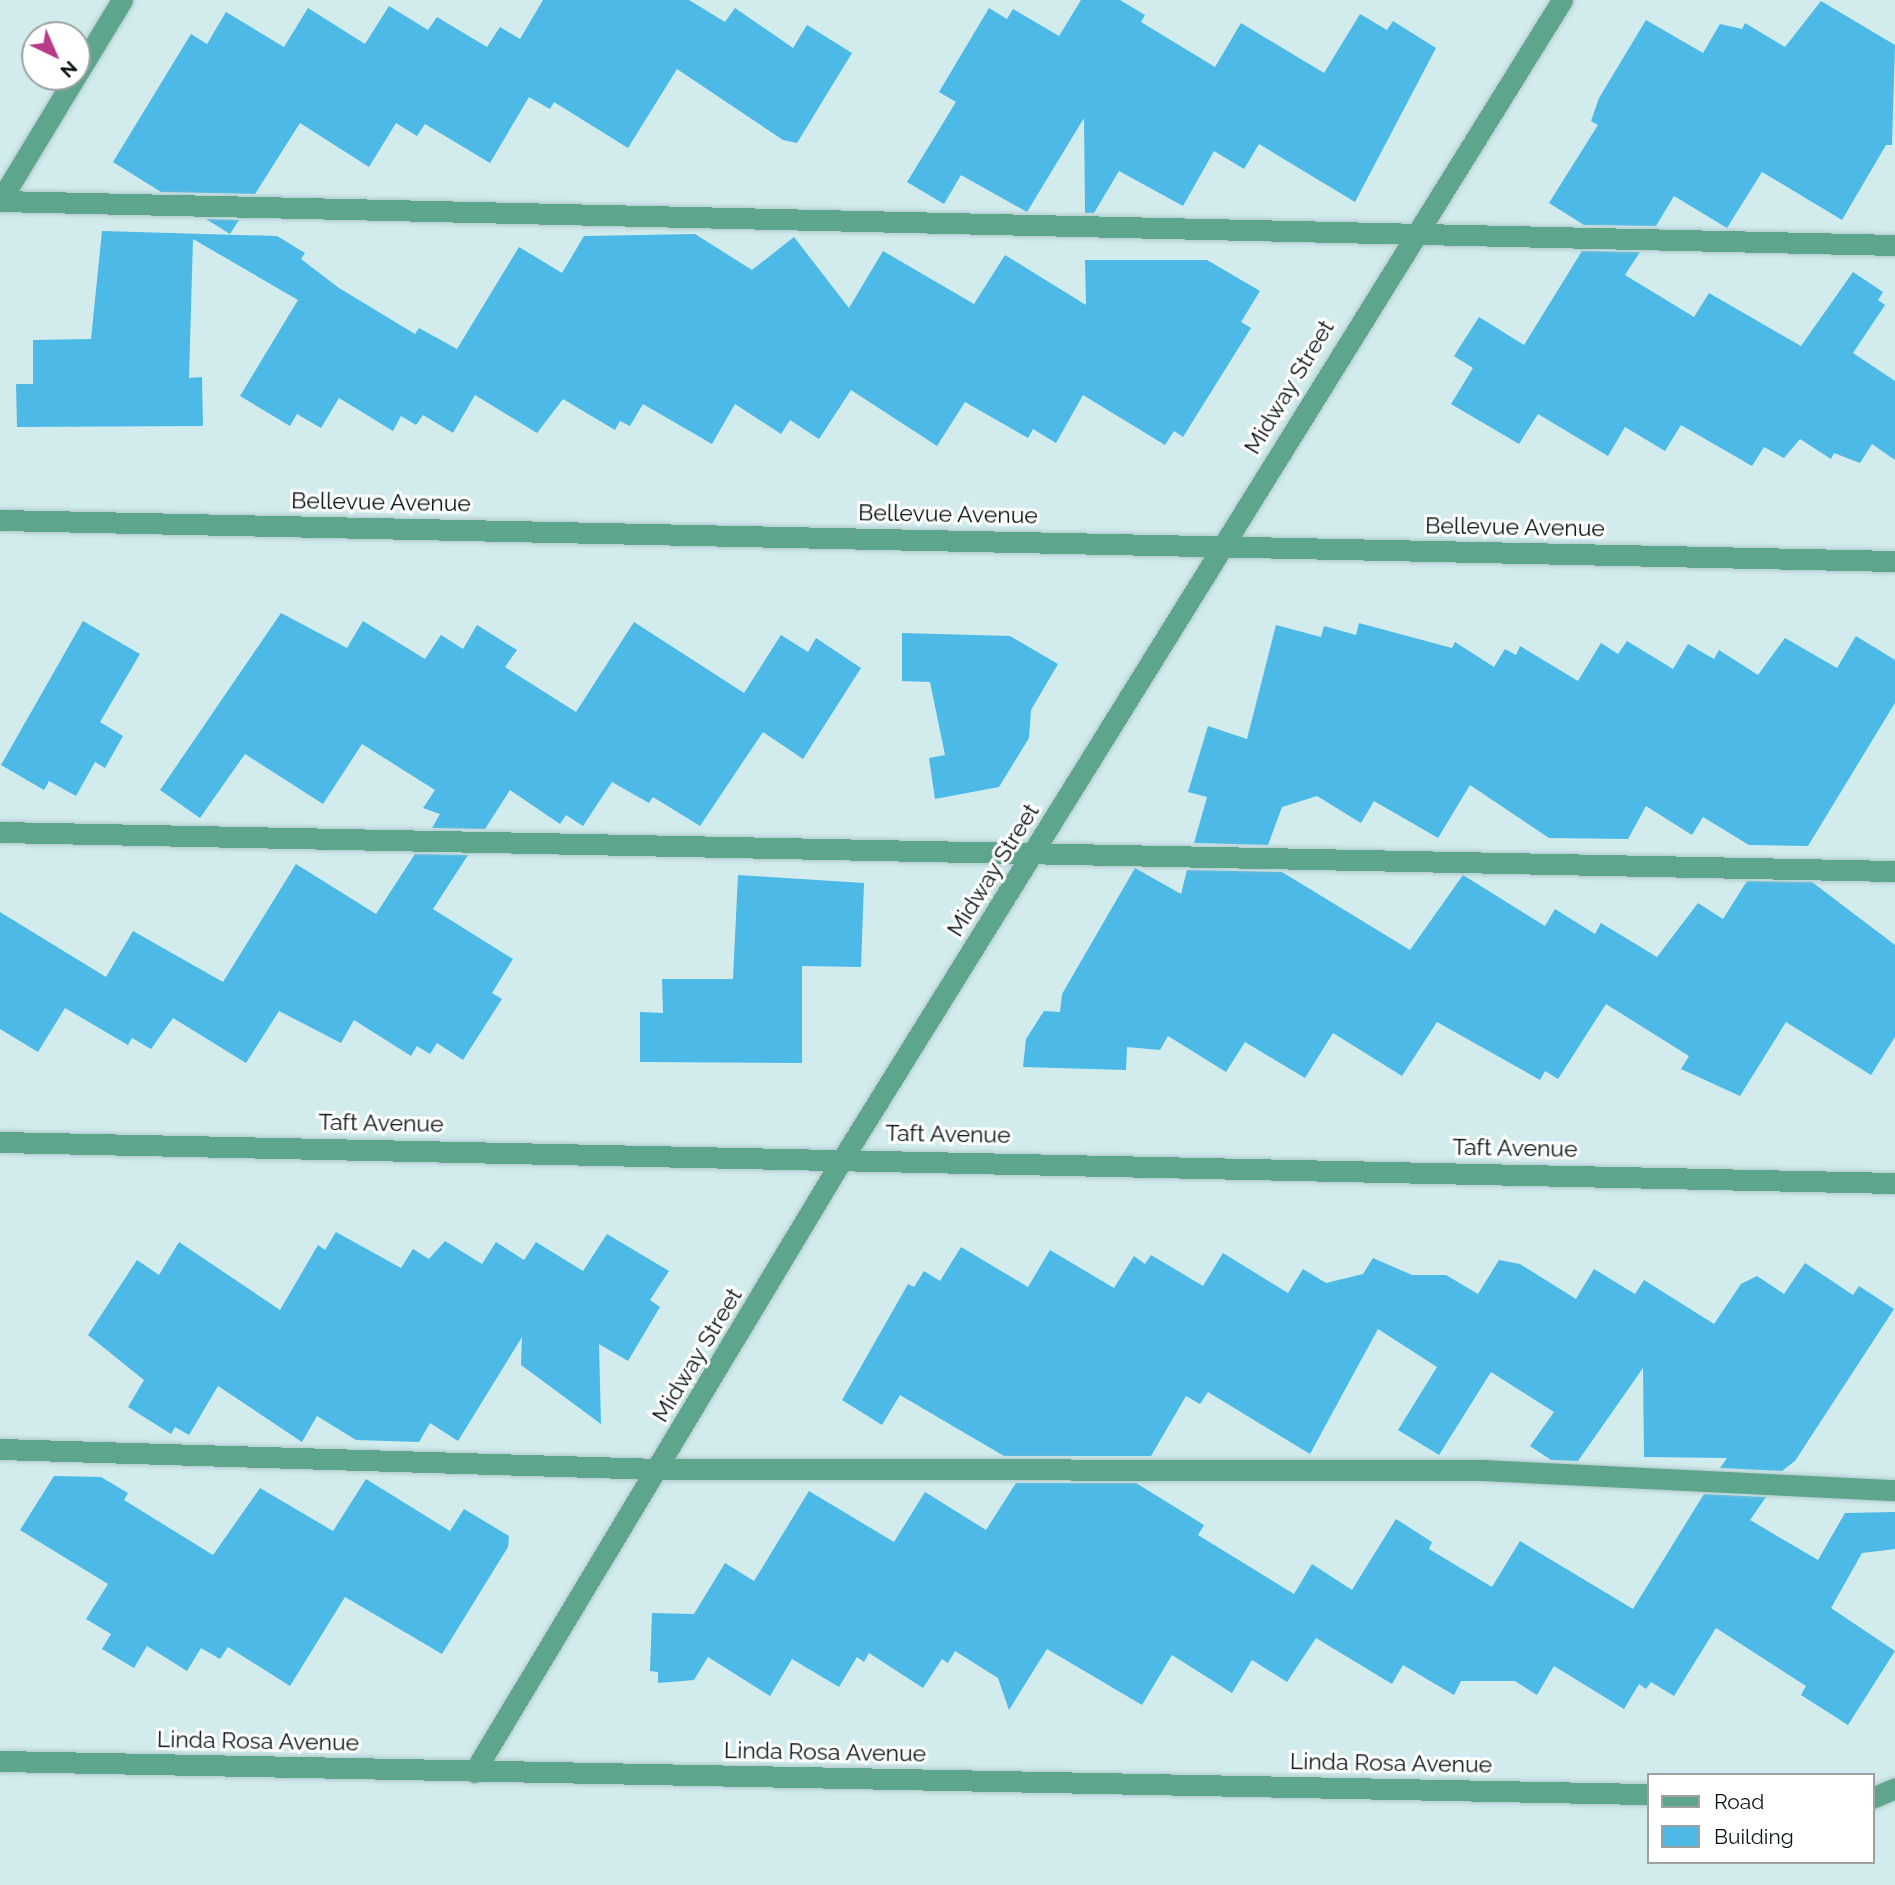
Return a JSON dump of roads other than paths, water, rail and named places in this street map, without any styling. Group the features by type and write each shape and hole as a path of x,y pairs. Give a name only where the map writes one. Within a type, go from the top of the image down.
{"street":[{"path":"91,51 122,0"},
{"name":"Midway Street","path":"474,1772 659,1469 843,1158 1034,854 1413,235 1562,0"},
{"path":"67,91 0,201 1895,245"},
{"name":"Bellevue Avenue","path":"0,520 1895,561"},
{"path":"0,832 1895,871"},
{"name":"Taft Avenue","path":"0,1142 843,1158 1895,1183"},
{"path":"0,1449 659,1469 1483,1470 1895,1490"},
{"name":"Linda Rosa Avenue","path":"0,1761 1646,1794"},
{"path":"1874,1797 1895,1788"}]}
